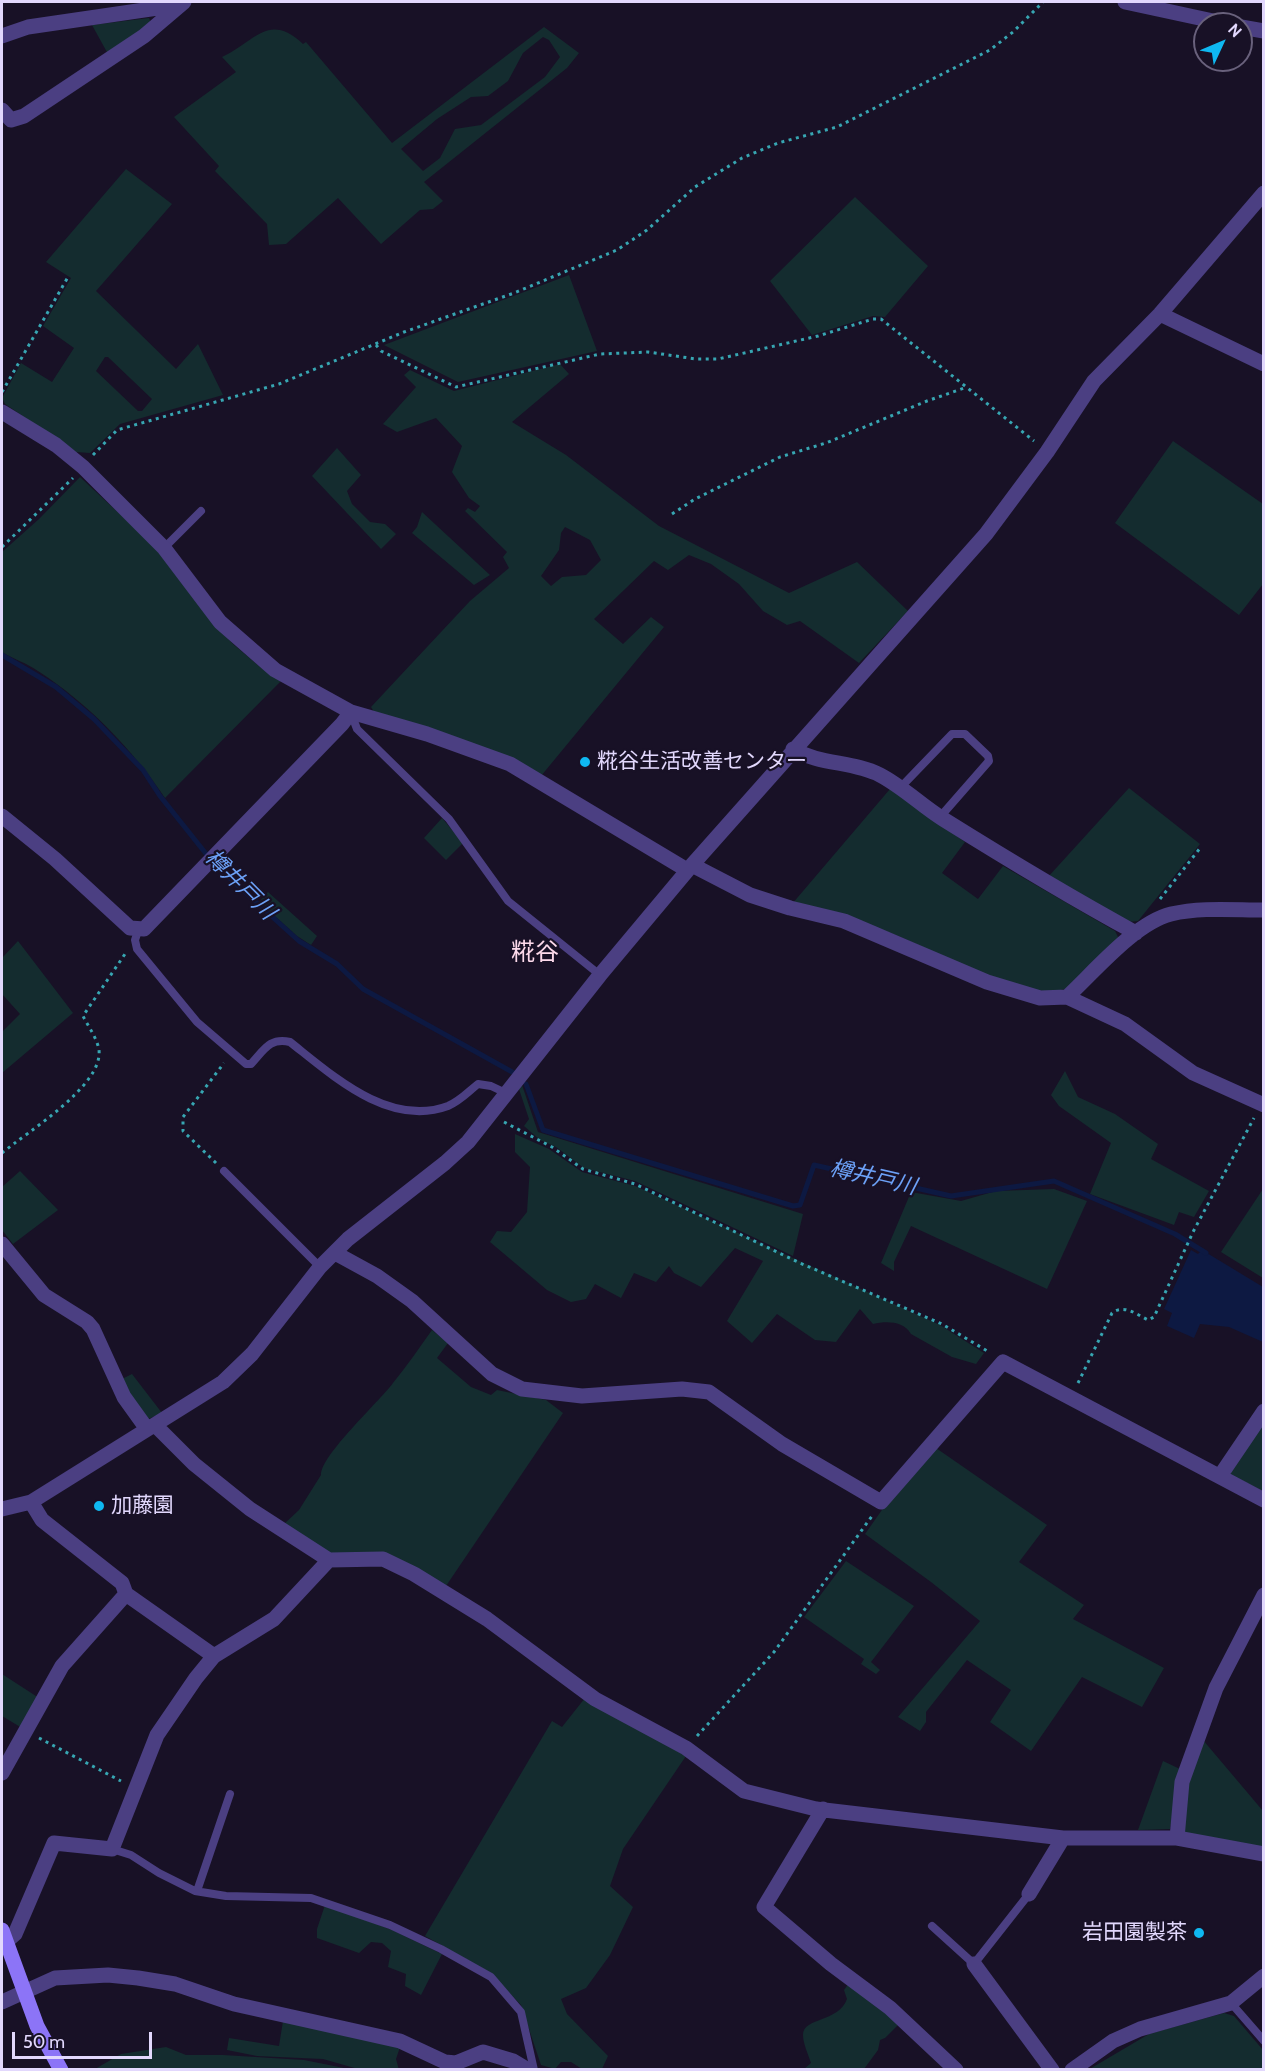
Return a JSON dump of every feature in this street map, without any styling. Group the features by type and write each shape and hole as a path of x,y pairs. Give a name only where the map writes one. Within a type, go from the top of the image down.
{"main road":[{"path":"4,1936 37,2026 61,2070"}],"street":[{"path":"1125,2 1193,17"},
{"path":"2,36 28,27 181,3"},
{"path":"4,121 24,116 144,36 181,3"},
{"path":"2,1509 31,1502 223,1382 237,1369 320,1267 348,1239 445,1163 492,1115 600,975 689,867 955,571 999,518 1047,452 1094,381 1160,314 1263,194"},
{"path":"1160,314 1263,364"},
{"path":"2,412 56,445 82,466 164,548 197,595 239,641 275,670 351,712 427,734 510,764 689,867 750,895 790,908 844,921 987,982 1040,998 1067,997 1125,1024 1192,1073 1263,1104"},
{"path":"2,816 56,860 137,935 342,724 351,712"},
{"path":"793,749 804,756 861,767 880,775 940,817 1043,882 1136,933"},
{"path":"1067,997 1136,933 1170,915 1190,911 1263,910"},
{"path":"2,1244 7,1262 44,1295 87,1322 93,1329 124,1397 152,1428 250,1509 329,1560 383,1559 414,1574 487,1619 595,1700 686,1749 744,1791 822,1809 1064,1838 1177,1838 1263,1854"},
{"path":"335,1253 377,1276 412,1302 492,1374 505,1382 532,1391 582,1396 682,1389 709,1392 782,1444 881,1502 1003,1362 1263,1500"},
{"path":"1220,1476 1263,1414"},
{"path":"31,1502 42,1520 122,1583 126,1594 214,1656"},
{"path":"4,1936 15,1934 54,1844 112,1849 157,1735 214,1656 274,1619 329,1560"},
{"path":"2,1773 62,1666 126,1594"},
{"path":"1177,1838 1182,1782 1216,1688 1263,1595"},
{"path":"822,1809 764,1907 831,1964 890,2008 956,2070"},
{"path":"1029,1894 1064,1838"},
{"path":"974,1964 1052,2070"},
{"path":"2,2002 55,1978 108,1975 138,1978 188,1987 234,2004 400,2041 445,2062 456,2063 483,2052 495,2054 528,2070"},
{"path":"1072,2070 1113,2041 1140,2029 1231,2003 1263,1976"}],"lane":[{"path":"164,548 201,511"},
{"path":"351,712 357,729 450,819 508,901 600,975"},
{"path":"900,788 952,734 964,734 988,756 989,761 940,817"},
{"path":"137,935 137,949 197,1022 246,1064 251,1064 272,1041 279,1039 290,1042 371,1100 399,1109 447,1106 464,1097 478,1084 491,1086 508,1094"},
{"path":"224,1171 320,1267"},
{"path":"197,1891 230,1794"},
{"path":"112,1849 131,1855 159,1874 197,1891 226,1896 311,1898 390,1925 441,1949 491,1977 521,2012 534,2070"},
{"path":"932,1926 974,1964 1029,1894"},
{"path":"1231,2003 1263,2041"}],"path":[{"path":"2,547 117,430 279,384 617,250 647,230 695,187 742,158 778,143 837,127 990,50 1013,32 1043,2"},
{"path":"2,392 68,277"},
{"path":"376,345 381,351 456,387 600,354 648,352 696,359 718,359 818,336 873,319 881,320 1047,452"},
{"path":"672,514 695,499 780,457 826,443 927,400 967,387"},
{"path":"1152,923 1150,911 1202,847"},
{"path":"2,1153 80,1091 97,1063 99,1053 97,1042 82,1016 137,935"},
{"path":"224,1171 183,1131 181,1125 183,1117 231,1053"},
{"path":"1071,1398 1112,1313 1117,1309 1125,1309 1152,1320 1193,1232 1263,1104"},
{"path":"492,1115 519,1132 552,1147 583,1169 635,1184 800,1263 942,1324 1003,1362"},
{"path":"686,1749 774,1652 881,1502"},
{"path":"26,1730 136,1788"}],"green space":[{"path":"149,18 151,23 108,54 92,25"},
{"path":"544,27 579,53 567,68 424,182 443,201 433,209 420,210 381,244 338,198 286,244 269,245 267,224 215,171 219,166 174,117 236,72 222,57 261,33 280,30 303,44 306,42 392,143","holes":["543,37 549,40 560,57 545,77 481,125 455,129 440,158 423,171 401,149 437,119 471,97 488,96 508,81 523,53"]},
{"path":"126,169 172,204 96,291 176,369 198,344 223,395 120,424 90,453 76,452 5,404 2,398 21,363 52,382 74,348 43,326 71,278 46,262","holes":["105,357 108,357 152,399 142,411 138,411 96,371"]},
{"path":"855,197 928,266 885,317 873,316 812,335 770,281"},
{"path":"569,275 597,351 458,382 384,345"},
{"path":"560,364 569,374 512,422 566,455 659,526 789,593 857,562 908,611 859,663 800,621 787,625 763,611 739,584 711,564 689,555 668,570 654,561 594,619 623,644 651,617 664,627 541,776 376,715 371,707 470,601 509,568 503,557 507,552 465,511 468,508 475,512 480,506 469,498 452,472 462,446 436,418 397,432 383,424 416,387 404,375 410,370 454,391","holes":["565,527 590,540 601,560 586,575 562,577 551,586 541,576 559,550 561,533"]},
{"path":"1173,441 1263,504 1263,584 1239,615 1115,523"},
{"path":"337,448 361,475 347,491 352,504 370,522 385,524 396,534 381,549 312,476"},
{"path":"80,477 154,546 207,616 233,644 259,666 282,680 165,798 124,745 92,713 38,671 2,652 2,552 39,519"},
{"path":"422,512 490,575 474,585 412,533 417,527"},
{"path":"1129,788 1200,844 1138,921 1128,922 1048,877"},
{"path":"890,789 965,842 942,873 978,899 1003,866 1115,931 1119,939 1071,986 1048,991 1027,989 979,973 881,929 831,913 792,904"},
{"path":"442,818 463,843 446,860 424,838"},
{"path":"268,892 317,936 311,945 297,936 259,902"},
{"path":"18,941 73,1013 2,1073 2,1032 20,1014 2,994 2,958"},
{"path":"1065,1071 1078,1097 1115,1114 1158,1144 1151,1159 1209,1191 1194,1217 1179,1212 1174,1225 1090,1194 1111,1143 1059,1106 1051,1095"},
{"path":"522,1085 538,1132 803,1214 793,1256 635,1181 584,1168 556,1147 540,1140 524,1126 529,1119 519,1089"},
{"path":"515,1134 549,1149 582,1172 635,1186 940,1325 984,1353 976,1364 952,1357 911,1334 899,1324 884,1322 873,1324 860,1309 836,1342 815,1340 777,1314 752,1343 727,1321 763,1261 735,1248 701,1287 674,1273 669,1266 656,1282 634,1273 621,1298 595,1284 586,1299 571,1302 547,1290 490,1242 497,1231 511,1232 527,1212 530,1167 515,1152"},
{"path":"20,1171 58,1210 13,1244 2,1230 2,1187"},
{"path":"1054,1189 1087,1201 1047,1289 911,1226 894,1262 894,1271 881,1263 911,1192 961,1201 996,1191"},
{"path":"1263,1189 1263,1278 1221,1252"},
{"path":"432,1330 448,1343 437,1358 471,1387 491,1395 497,1390 546,1400 563,1413 446,1586 420,1571 333,1555 283,1525 299,1510 321,1475 330,1455 386,1392"},
{"path":"132,1374 162,1413 146,1420 120,1380"},
{"path":"1263,1425 1263,1491 1231,1475 1230,1467"},
{"path":"936,1448 1047,1525 1019,1562 1084,1605 1073,1619 1164,1668 1142,1707 1082,1677 1031,1751 990,1722 1011,1690 967,1660 926,1712 926,1722 920,1731 898,1717 980,1621 865,1534 884,1507"},
{"path":"846,1561 914,1606 871,1662 880,1670 876,1674 861,1664 864,1659 804,1617"},
{"path":"2,1674 39,1698 22,1728 2,1716"},
{"path":"585,1698 686,1756 623,1849 610,1886 633,1907 610,1955 586,1988 561,1999 567,2014 608,2056 602,2069 582,2069 571,2062 561,2062 555,2069 541,2065 521,2005 489,1972 425,1936 552,1721 562,1727"},
{"path":"1203,1740 1263,1811 1263,1849 1187,1834 1183,1829 1187,1786"},
{"path":"1163,1761 1180,1769 1170,1829 1138,1830"},
{"path":"325,1905 392,1930 442,1954 421,1995 405,1986 406,1974 388,1967 391,1951 382,1943 371,1942 359,1953 317,1938 317,1929"},
{"path":"849,1983 900,2023 880,2040 878,2050 864,2069 804,2069 811,2063 804,2041 805,2029 843,2007 847,1999 844,1990"},
{"path":"1224,2013 1234,2016 1263,2050 1263,2069 1088,2070 1149,2034"},
{"path":"283,2021 400,2047 396,2059 399,2070 358,2069 323,2059 257,2056 227,2050 229,2038 279,2046"},
{"path":"166,2047 186,2055 304,2060 349,2069 95,2069 121,2054"}],"water":[{"path":"1191,1250 1198,1254 1202,1250 1263,1287 1263,1342 1229,1327 1200,1324 1194,1338 1167,1326 1172,1313 1164,1309"}],"waterway":[{"name":"樽井戸川","path":"2,655 56,687 94,719 143,770 160,796 215,865 299,941 337,964 363,989 514,1073"},
{"name":"樽井戸川","path":"526,1084 543,1130 793,1206 800,1205 814,1165 951,1196 1054,1181 1175,1234 1206,1253"}],"place":[{"name":"糀谷生活改善センター","path":"585,762"},
{"name":"加藤園","path":"99,1506"},
{"name":"岩田園製茶","path":"1199,1933"}],"district":[{"name":"糀谷","path":"535,953"}]}
